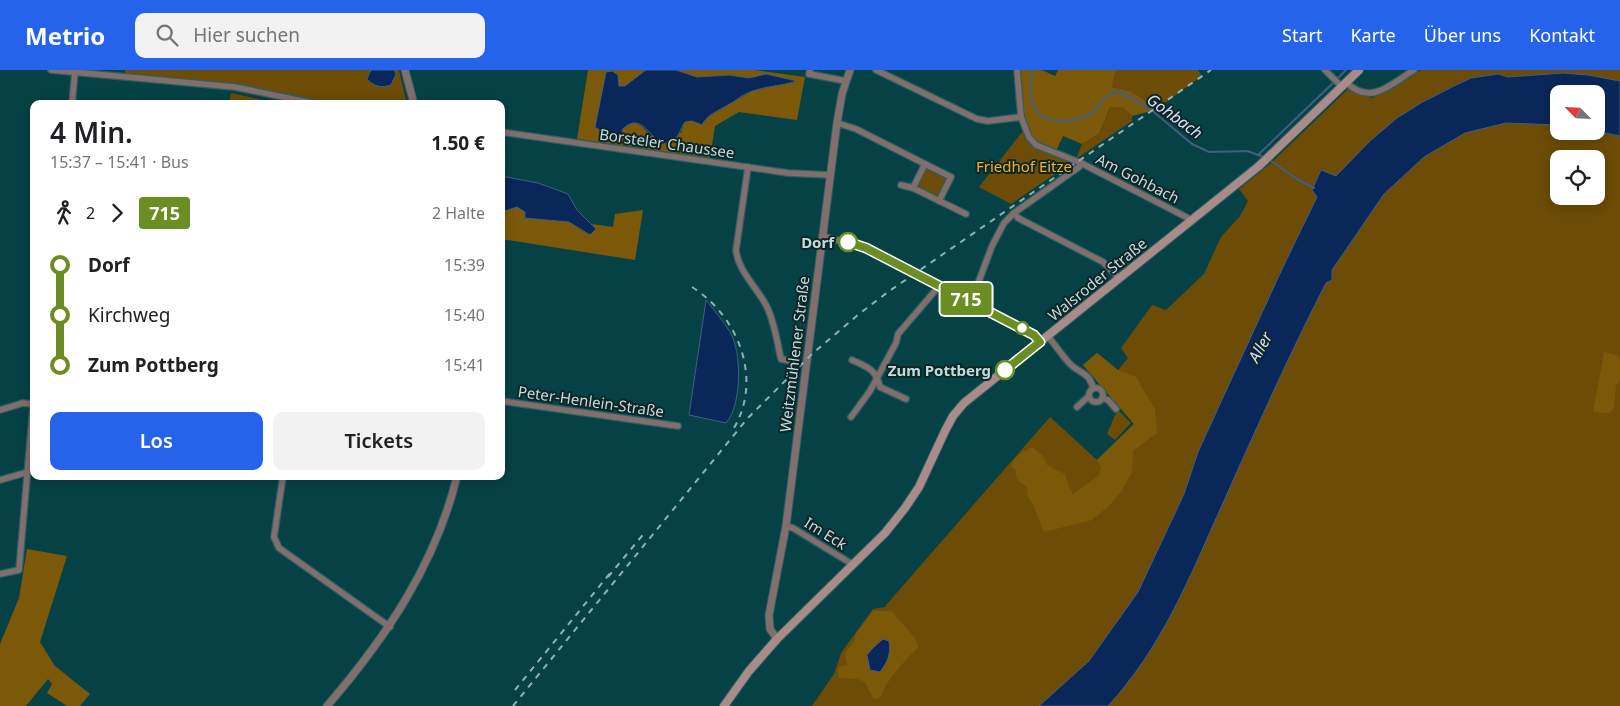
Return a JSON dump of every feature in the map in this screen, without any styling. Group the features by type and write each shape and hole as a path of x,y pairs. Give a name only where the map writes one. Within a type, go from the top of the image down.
{"main road":[{"name":"Walsroder Straße","path":"724,706 749,671 777,639 884,533 905,508 919,488 953,416 964,403 1259,166 1359,70"}],"street":[{"path":"51,70 235,86 299,100"},
{"path":"405,70 413,100"},
{"path":"810,70 809,74 846,81"},
{"name":"Weitzmühlener Straße","path":"777,639 771,633 768,623 786,526 837,123 850,70"},
{"path":"876,70 977,119 988,121 1021,117"},
{"name":"Am Gohbach","path":"1017,70 1021,117 1029,137 1036,145 1081,163 1188,218 1190,221"},
{"path":"1326,70 1342,85 1358,92 1372,94 1414,70"},
{"path":"72,100 75,71"},
{"path":"837,123 856,129 951,177 939,201"},
{"name":"Borsteler Chaussee","path":"505,133 788,173 830,175"},
{"path":"971,302 998,233 1004,223 1014,213 1079,167 1081,163"},
{"path":"913,188 925,164"},
{"path":"748,167 736,250 737,258 768,309 774,326 781,359 792,361"},
{"path":"901,184 966,214"},
{"path":"1014,213 1018,218 1103,262 1119,278"},
{"path":"822,236 866,248 1034,335 1040,342"},
{"path":"851,417 878,377 896,343 898,334 940,286"},
{"path":"1048,336 1072,366 1083,371 1092,383 1093,388"},
{"path":"852,360 872,370 878,377 880,387 906,399"},
{"path":"1077,407 1089,396 1093,388"},
{"path":"1093,388 1100,389 1102,398"},
{"path":"1089,396 1095,402 1102,398"},
{"path":"1102,398 1108,400 1116,409"},
{"name":"Peter-Henlein-Straße","path":"505,402 678,426"},
{"path":"0,410 30,404"},
{"path":"0,574 20,570 30,438"},
{"path":"0,480 28,472"},
{"path":"282,480 274,537 279,548 390,626"},
{"path":"327,706 362,664 390,626 427,561 445,517 456,480"},
{"name":"Im Eck","path":"786,526 793,528 852,564"}],"green space":[{"path":"125,70 399,70 406,100 317,100 237,85 125,74"},
{"path":"1116,70 1198,70 1202,76 1158,108 1131,91 1112,87"},
{"path":"1421,70 1620,70 1620,706 812,706 834,674 841,653 873,609 885,607 1050,417 1097,460 1134,424 1083,365 1097,353 1118,370 1128,358 1121,348 1152,305 1166,310 1204,274 1221,237 1240,216 1248,201 1239,189 1271,163 1348,89 1372,98"},
{"path":"231,93 262,100 230,100"},
{"path":"1110,107 1122,107 1132,116 1132,121 1076,159 1082,144 1099,134"},
{"name":"Friedhof Eitze","path":"1023,131 1029,140 1074,161 1011,204 979,187"},
{"path":"929,168 946,178 938,197 918,187 925,169"},
{"path":"1119,411 1131,423 1115,440 1107,434 1115,415"}],"shaded area":[{"path":"588,70 646,70 625,86 619,86 618,75 595,127 618,142 624,128 628,124 636,123 640,125 651,136 681,133 684,122 706,118 752,91 796,81 766,74 749,78 729,75 697,77 676,70 755,70 805,77 797,120 739,112 715,126 710,158 577,139"},
{"path":"1021,70 1042,70 1055,76 1058,70 1116,70 1112,87 1131,91 1159,109 1132,116 1122,107 1110,107 1099,134 1082,144 1063,136 1056,151 1038,143 1025,129 1021,94"},
{"path":"517,207 525,212 525,218 569,222 590,235 596,229 592,224 613,227 615,214 643,210 635,260 505,240 505,211"},
{"path":"1604,352 1616,355 1620,359 1620,380 1616,386 1614,408 1609,413 1593,412"},
{"path":"1097,353 1118,370 1136,377 1155,409 1157,433 1133,451 1132,472 1120,493 1109,506 1092,520 1044,532 1027,495 1028,488 1017,480 1015,469 1011,467 1017,457 1032,447 1042,455 1047,465 1065,474 1073,494 1099,475 1101,467 1097,460 1134,424 1083,365"},
{"path":"27,549 67,556 40,642 55,666 90,694 80,706 67,706 47,693 52,684 48,679 26,706 0,706 0,644 19,598"},
{"path":"873,611 892,611 911,633 918,648 892,677 881,697 874,700 865,682 857,679 838,678 838,667 847,665 845,652 853,644 856,634"}],"water":[{"path":"371,70 394,70 396,74 391,85 378,86 367,79"},
{"path":"646,70 676,70 697,77 729,75 749,78 766,74 797,81 747,93 712,114 702,125 692,121 685,122 675,139 667,143 661,144 643,126 633,123 622,130 623,136 618,142 595,127 606,72 612,71 618,75 619,86 625,86"},
{"name":"Aller","path":"1563,73 1620,81 1620,136 1605,133 1605,85 1550,85 1550,125 1506,123 1465,133 1424,157 1384,194 1332,270 1332,280 1326,283 1299,337 1187,583 1160,635 1145,659 1108,706 1039,706 1089,661 1138,592 1184,494 1198,452 1317,197 1312,190 1321,170 1336,176 1370,141 1397,118 1452,87 1471,78 1498,74 1508,77"},
{"path":"505,177 538,183 568,194 577,210 596,229 590,235 569,222 525,218 525,212 517,207 505,211"},
{"path":"706,300 730,332 737,352 739,378 737,392 735,404 726,423 689,415"},
{"path":"883,639 889,641 890,650 887,661 880,672 870,670 867,655"}],"waterway":[{"name":"Gohbach","path":"1032,70 1032,101 1036,109 1049,119 1066,121 1084,117 1092,113 1105,98 1118,91 1149,108 1192,144 1209,152 1247,151 1264,157"},
{"path":"1337,79 1346,70"},
{"path":"1258,155 1334,82"},
{"name":"Gohbach","path":"1270,160 1297,179 1314,188"}],"railway":[{"path":"513,706 747,419 812,354 888,292 1211,70"},
{"path":"692,287 708,299 722,314 733,331 741,350 746,369 746,389 742,409 734,428"},
{"path":"608,577 646,531"},
{"path":"515,690 611,572"}],"bus line":[{"name":"715","path":"848,242 866,248 1034,335 1040,342 1005,370"}],"place":[{"name":"Dorf","path":"848,242"},
{"name":"Zum Pottberg","path":"1005,370"}]}
